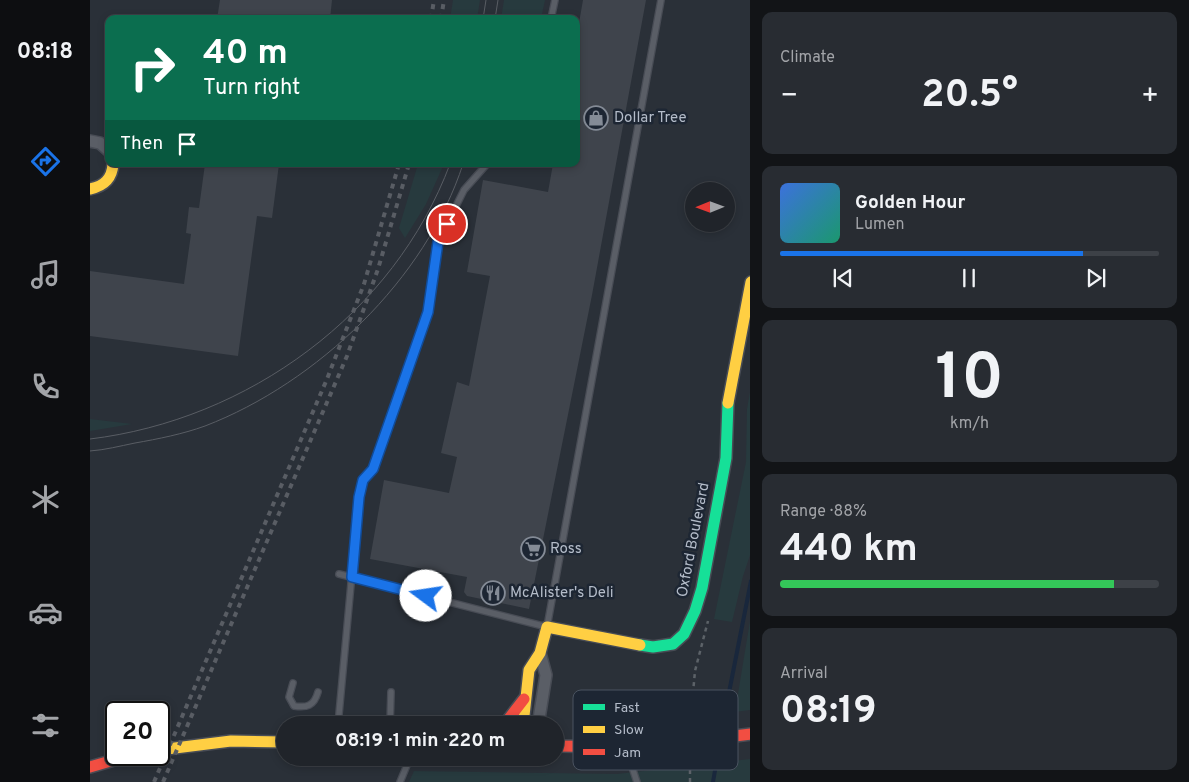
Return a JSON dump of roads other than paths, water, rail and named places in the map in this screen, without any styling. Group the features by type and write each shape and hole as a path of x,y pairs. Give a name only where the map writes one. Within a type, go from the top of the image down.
{"street":[{"path":"90,141 100,143 105,147"},
{"path":"90,189 106,183 110,177 112,167"},
{"name":"Oxford Boulevard","path":"547,627 653,647 673,644 681,637 696,608 702,588 726,458 726,410 750,282"},
{"path":"523,716 528,670 540,653 547,627"},
{"path":"539,716 546,675 540,653"},
{"path":"511,716 524,700"},
{"path":"170,749 231,741 276,742"},
{"path":"90,766 105,762"}],"lane":[{"path":"552,15 555,0"},
{"path":"339,574 547,627 662,0"},
{"path":"339,716 359,497 363,480 373,469 428,312 438,242 464,190 484,167"},
{"path":"293,683 289,697 294,706 308,707 312,704 318,692"},
{"path":"390,716 391,692"},
{"path":"400,782 407,766"},
{"path":"633,770 637,782"}],"waterway":[{"path":"729,690 750,586"},
{"path":"713,782 715,770"}],"tram line":[{"path":"484,15 486,0"},
{"path":"496,15 498,0"},
{"path":"90,439 149,428 205,409 259,383 308,351 353,312 392,268 425,218 449,167"},
{"path":"90,451 161,438 205,426 247,407 287,383 326,355 362,322 395,286 423,247 446,207 462,167"}],"railway":[{"path":"432,15 434,0"},
{"path":"442,15 444,0"},
{"path":"154,782 327,379 364,284 398,167"},
{"path":"163,782 347,356 378,269 408,167"}],"place":[{"name":"Dollar Tree","path":"596,118"},
{"name":"Ross","path":"533,549"},
{"name":"McAlister's Deli","path":"493,593"}]}
